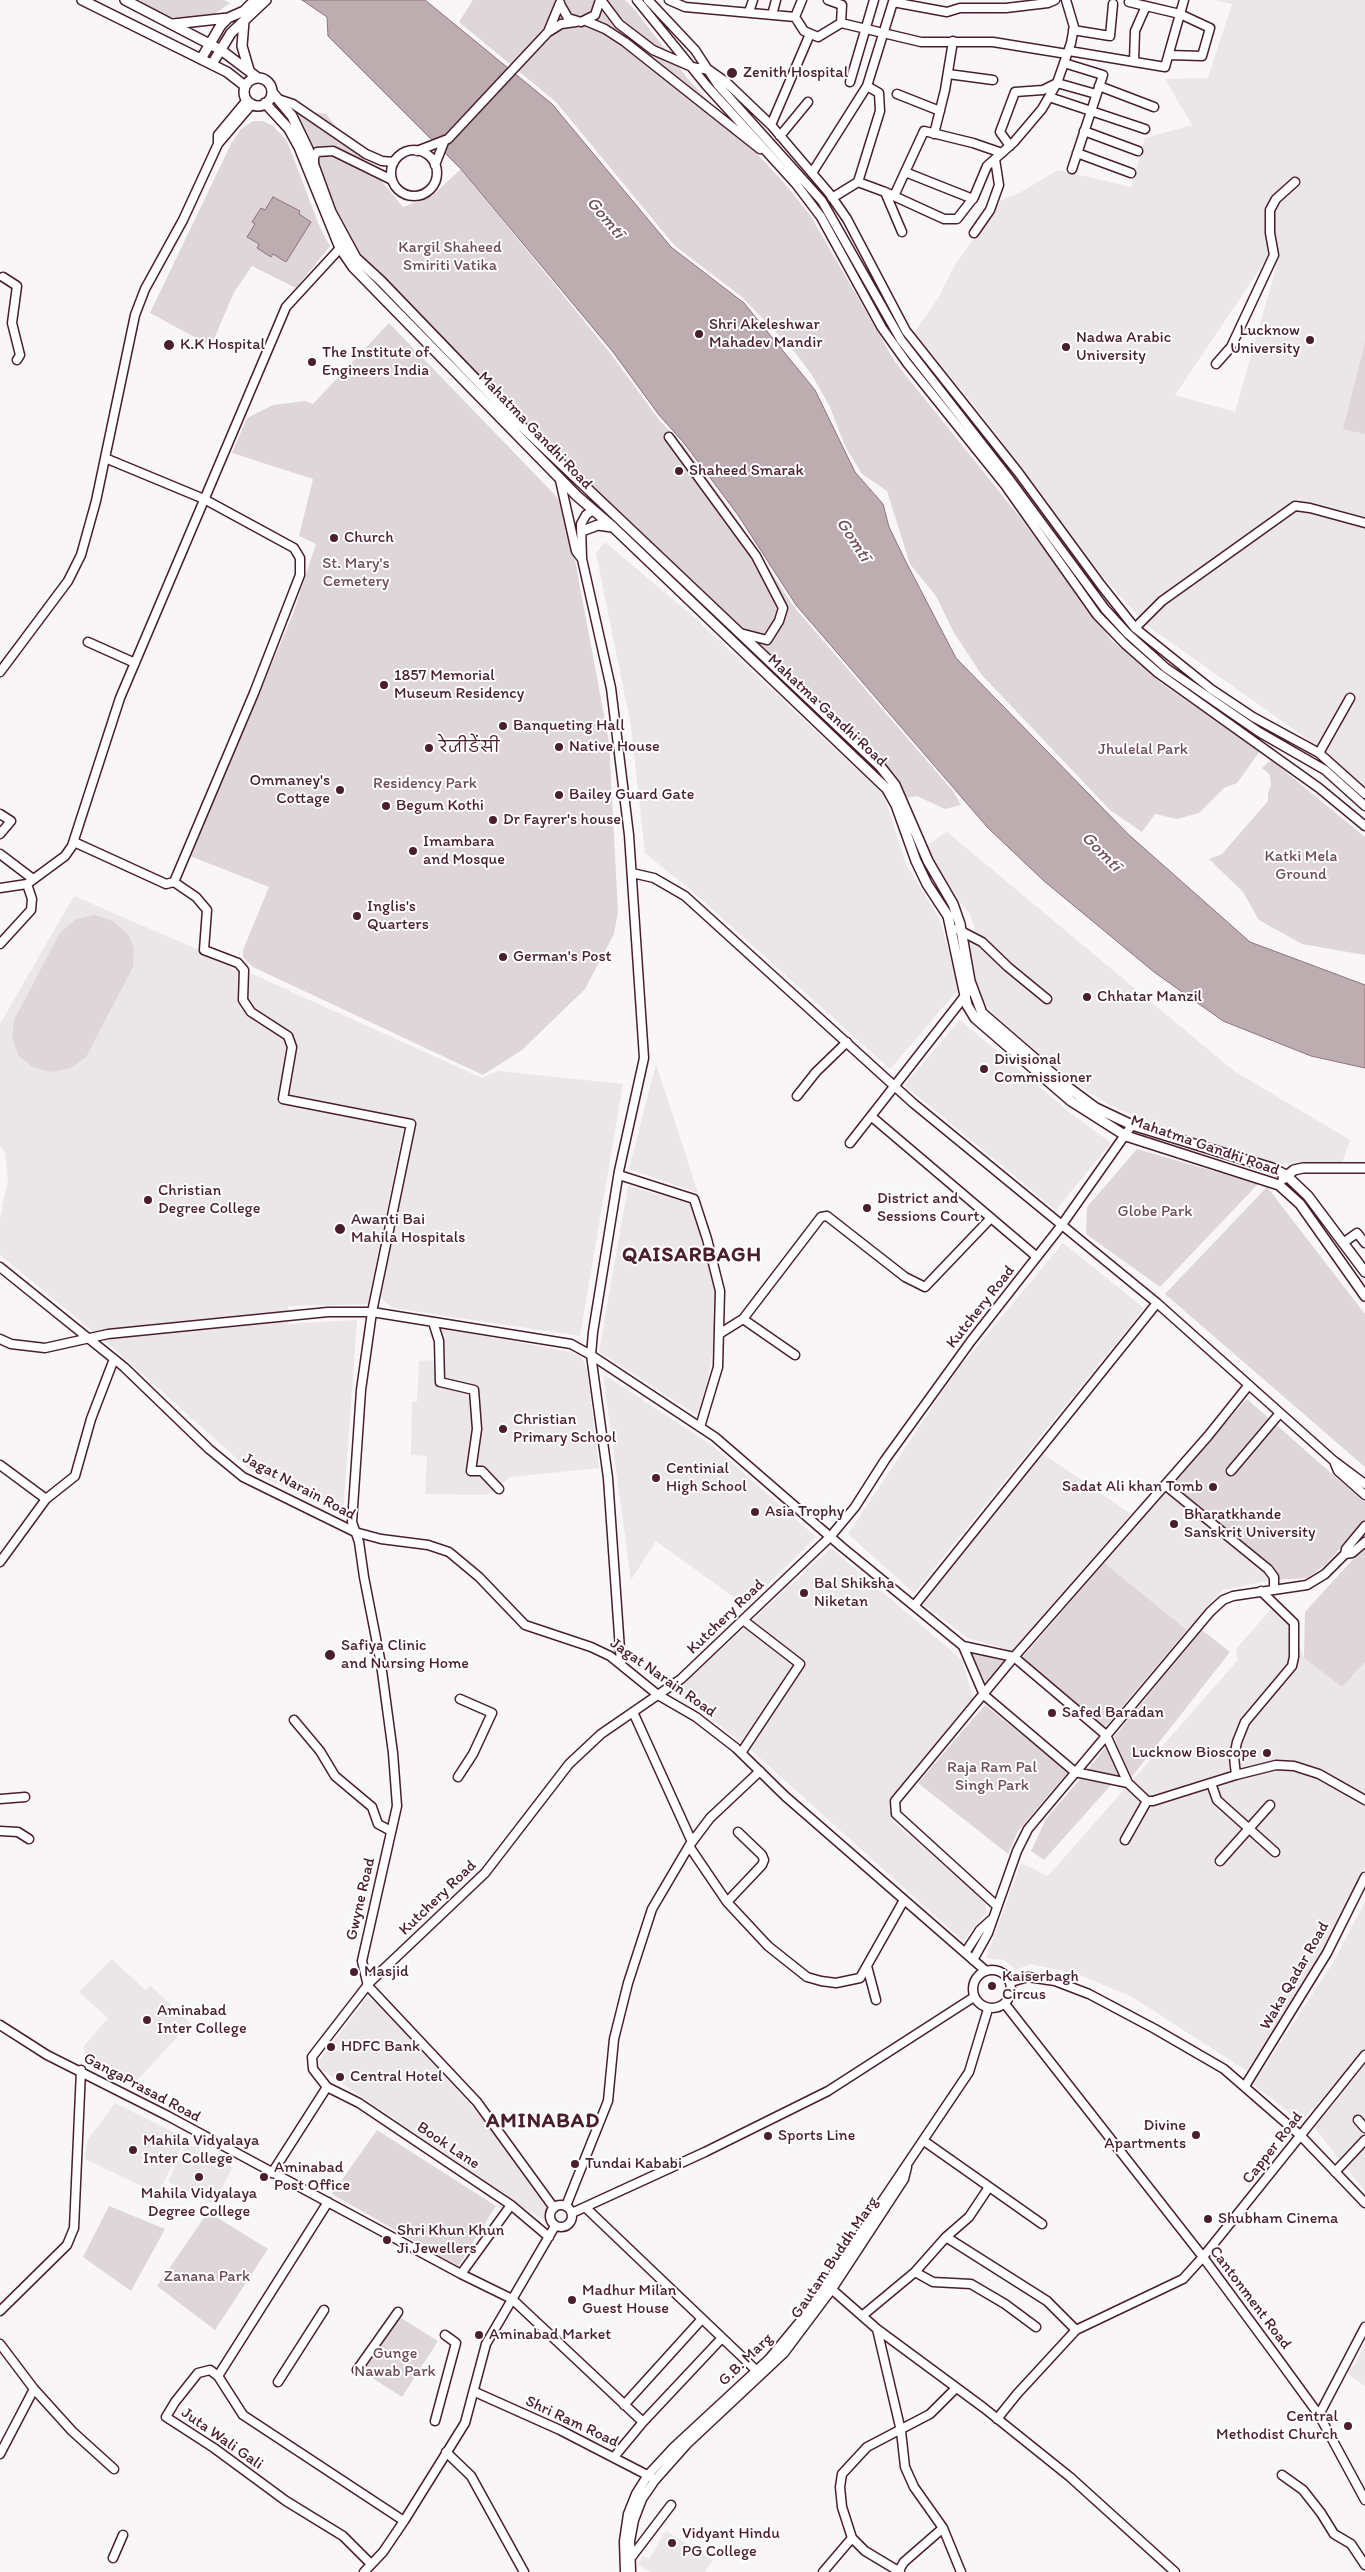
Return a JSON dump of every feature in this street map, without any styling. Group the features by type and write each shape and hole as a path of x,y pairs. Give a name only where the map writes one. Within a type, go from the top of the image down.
{"main road":[{"path":"82,0 212,64 245,86 250,102 265,103 275,95 268,82 258,78 250,70 221,50 125,0"},
{"path":"250,70 242,46 245,17 255,0"},
{"path":"212,64 231,33 245,17 266,0"},
{"path":"168,24 245,17"},
{"path":"201,59 228,18"},
{"path":"245,86 248,82 258,78"},
{"name":"Mahatma Gandhi Road","path":"275,95 292,116 314,165 343,245 381,281 516,421 880,766 896,786 928,861 953,904 956,929 969,992 982,1013 1071,1101 1126,1136 1278,1185 1300,1204 1365,1296"},
{"name":"Mahatma Gandhi Road","path":"265,103 289,128 353,267 560,480 612,527 887,789 896,804 920,868 956,929"},
{"path":"582,532 598,525 612,527"},
{"name":"Mahatma Gandhi Road","path":"1029,1060 1096,1108 1132,1125 1272,1168 1286,1175 1308,1196 1365,1272"},
{"path":"1278,1185 1286,1175 1294,1170 1303,1168 1365,1168"}],"street":[{"path":"586,21 597,13 601,0"},
{"path":"601,0 615,20 653,50 692,66 709,70 726,82 771,125 812,172 847,219 906,332 1018,472 1100,586 1135,628 1211,689 1253,717 1319,753 1365,794"},
{"path":"637,0 706,85 774,159 822,216 882,328 1004,485 1097,615 1158,674 1319,788 1365,826"},
{"path":"648,0 695,50 718,85 822,201 901,340 1010,480 1105,609 1127,633 1166,668 1259,732 1325,770 1365,806"},
{"path":"669,0 684,7 794,17 804,31 818,37 841,23 921,42 993,42 1165,67 1184,0"},
{"path":"749,12 753,0"},
{"path":"772,15 776,0"},
{"path":"794,17 802,0"},
{"path":"828,0 842,5 841,23"},
{"path":"850,82 874,0"},
{"path":"812,172 867,86 893,2 947,12 961,4 1006,8 1048,3 1055,0"},
{"path":"858,182 885,192 944,220 957,220 973,198 987,166 1010,146 1042,109 1057,83 1068,52 1073,30 1066,0"},
{"path":"560,1 565,15 577,22"},
{"path":"546,34 560,1"},
{"path":"1129,2 1180,14 1210,28 1202,56 1169,55"},
{"path":"1073,30 1110,36 1112,4"},
{"path":"1134,62 1135,31 1146,6"},
{"path":"435,165 444,142 546,34 561,24 586,21 605,29 625,42 728,126 774,159"},
{"path":"771,125 810,34"},
{"path":"934,134 948,74 953,41"},
{"path":"1064,64 1103,75 1072,169"},
{"path":"948,74 993,80"},
{"path":"1010,146 1000,132 1015,92 1043,90 1057,83 1096,94"},
{"path":"832,198 858,182 880,111 879,93 867,86"},
{"path":"1099,86 1154,107"},
{"path":"897,94 940,111"},
{"path":"275,95 293,104 366,154 386,162 394,162"},
{"path":"1049,97 1146,129"},
{"path":"0,672 72,572 81,555 96,501 135,315 183,220 218,144 250,102"},
{"path":"780,136 808,102"},
{"path":"894,196 924,131 973,143 1002,153"},
{"path":"1084,131 1138,151"},
{"path":"392,180 394,162 403,153 417,151 444,142"},
{"path":"314,165 314,157 317,152 333,151 392,180 402,193 420,196 429,191 435,184 437,174 435,165 426,154 417,151"},
{"path":"1077,153 1130,173"},
{"path":"974,233 990,210 999,185 995,160"},
{"path":"905,172 973,198"},
{"path":"1216,364 1232,347 1274,255 1270,233 1270,210 1276,199 1295,182"},
{"path":"885,192 902,232"},
{"path":"0,888 30,881 65,856 74,842 120,698 286,307 343,245"},
{"path":"3,277 17,286 12,323 20,354 17,360"},
{"path":"669,437 756,556 783,608 779,621 767,640 740,633"},
{"path":"74,842 166,884 174,882 254,693 300,575 300,558 294,548 204,499 105,458"},
{"path":"560,480 576,552 582,559"},
{"path":"1135,628 1162,602 1295,506 1310,508 1365,523"},
{"path":"593,510 583,520 582,559 611,688 632,873 644,1058 619,1175 592,1332 591,1355 608,1478 621,1664"},
{"path":"88,642 135,663"},
{"path":"1319,753 1350,698"},
{"path":"0,814 10,821 0,834"},
{"path":"0,854 30,881 32,899 31,910 0,944"},
{"path":"632,873 654,878 684,896 894,1085 1061,1226 1156,1303 1334,1461 1365,1484"},
{"name":"Gwyne Road","path":"174,882 196,897 207,910 204,950 238,963 244,970 243,1000 250,1012 288,1036 292,1047 283,1099 410,1124 372,1312 361,1390 352,1522 359,1542 381,1664 393,1753 397,1806 362,1961 368,1986 477,2102 554,2208"},
{"path":"956,929 982,942 1008,967 1047,999"},
{"path":"850,1142 872,1117 894,1085 969,992"},
{"path":"797,1096 818,1071 847,1042"},
{"path":"872,1117 1037,1257"},
{"name":"Kutchery Road","path":"327,2087 313,2069 312,2056 368,1986 485,1872 569,1764 601,1734 681,1679 830,1536 855,1507 885,1460 971,1342 1061,1226 1132,1125"},
{"path":"619,1175 694,1199 707,1239 720,1291 718,1367 700,1428"},
{"path":"719,1334 743,1319 821,1217 827,1216 905,1277 925,1287 990,1219"},
{"path":"1343,1242 1357,1233 1365,1244"},
{"name":"Jagat Narain Road","path":"0,1268 114,1359 209,1449 243,1477 355,1532 381,1539 428,1545 449,1552 479,1577 525,1625 591,1646 610,1656 658,1695 696,1717 741,1752 904,1900 986,1970"},
{"path":"914,1606 1156,1303"},
{"path":"0,1339 11,1344 45,1348 108,1334 328,1312 372,1312 571,1344 591,1355 715,1437 830,1536 963,1646 1014,1657 1106,1735 1128,1783 1147,1801 1153,1801 1236,1775 1276,1765 1294,1766 1319,1774 1365,1800"},
{"path":"743,1319 795,1355"},
{"path":"433,1322 439,1341 440,1382 474,1390 477,1429 471,1471 482,1471 500,1489"},
{"path":"0,1562 24,1526 46,1499 75,1476 91,1419 114,1359"},
{"path":"996,1906 896,1814 895,1801 984,1696 1014,1657 1166,1485 1248,1386"},
{"path":"1231,1471 1280,1413"},
{"path":"1334,1461 1338,1471 1365,1495"},
{"path":"0,1466 46,1499"},
{"path":"1166,1485 1268,1568 1274,1577 1274,1590"},
{"path":"973,1960 988,1933 991,1920 1017,1851 1028,1829 1210,1612 1223,1600 1260,1591 1307,1585 1325,1574 1345,1554 1346,1549 1365,1526"},
{"path":"1345,1554 1352,1553 1365,1542"},
{"path":"1236,1775 1234,1758 1236,1742 1245,1722 1292,1666 1294,1657 1294,1624 1260,1591"},
{"path":"741,1752 800,1664 742,1620"},
{"path":"963,1646 984,1696 1075,1772 1128,1783"},
{"path":"458,1777 473,1754 492,1713 460,1699"},
{"path":"633,1712 691,1844 726,1902 768,1946 807,1977 836,1983 860,1978 904,1900"},
{"path":"294,1720 320,1751 334,1776 372,1807 378,1824 391,1831"},
{"path":"566,2206 608,2102 614,2039 628,1983 652,1909 691,1844 710,1818 760,1771"},
{"path":"1211,1783 1217,1800 1275,1852"},
{"path":"0,1799 25,1796"},
{"path":"1125,1840 1147,1801"},
{"path":"1220,1861 1270,1805"},
{"path":"0,1831 18,1832 29,1839"},
{"path":"726,1902 762,1865 764,1860 762,1855 738,1832"},
{"name":"Waka Qadar Road","path":"1245,2086 1326,1953 1365,1877"},
{"path":"965,1953 980,1930 991,1920"},
{"path":"867,1966 876,2000"},
{"path":"986,1970 1001,1972 1011,1982 1012,1991 1005,2004 998,2008 988,2009 983,2007 974,1997 974,1981 986,1970"},
{"path":"1011,1982 1028,1977 1055,1981 1089,1994 1215,2064 1245,2086 1301,2136 1365,2203"},
{"path":"572,2213 705,2152 828,2091 974,1997"},
{"name":"Cantonment Road","path":"1005,2004 1203,2257 1319,2415 1365,2500"},
{"name":"Gautam Buddh Marg","path":"758,2373 784,2353 904,2178 907,2167 969,2072 988,2009"},
{"name":"GangaPrasad Road","path":"0,2025 47,2054 81,2070 461,2274 512,2299 643,2422"},
{"name":"Capper Road","path":"1076,2330 1183,2279 1203,2257 1365,2055"},
{"path":"0,2311 67,2244 74,2228 81,2070"},
{"path":"272,2173 327,2087"},
{"name":"Book Lane","path":"327,2087 359,2103 511,2205 548,2237"},
{"path":"1358,2120 1365,2128"},
{"path":"1335,2172 1365,2140"},
{"path":"924,2141 1042,2224"},
{"path":"862,2316 915,2272 946,2237 969,2217 989,2187"},
{"path":"218,2376 328,2202"},
{"path":"461,2274 511,2205"},
{"path":"562,2205 566,2206 572,2213 572,2221 567,2226 555,2226 550,2216 554,2208 562,2205"},
{"path":"585,2207 758,2373"},
{"path":"364,2572 383,2552 465,2424 475,2392 477,2373 486,2344 555,2226"},
{"path":"946,2237 1047,2301 1076,2330 1017,2394 998,2419"},
{"path":"915,2272 933,2282 971,2284 1005,2304 1036,2327"},
{"path":"829,2287 877,2329 998,2419 1070,2477 1175,2572"},
{"path":"278,2382 324,2310"},
{"path":"357,2370 398,2312"},
{"path":"624,2405 701,2320"},
{"path":"1319,2415 1365,2327"},
{"path":"877,2329 901,2431 905,2467 914,2487 944,2528 961,2572"},
{"path":"436,2421 456,2343 446,2335"},
{"path":"614,2457 643,2422 721,2339"},
{"path":"0,2344 34,2389 72,2431 114,2469"},
{"name":"Juta Wali Gali","path":"372,2564 343,2536 286,2501 214,2448 166,2417 198,2373 210,2370 218,2376 243,2415 404,2521"},
{"name":"G.B. Marg","path":"625,2572 624,2541 628,2514 636,2494 652,2477 674,2447 758,2373"},
{"path":"944,2528 904,2562 899,2572 865,2550 852,2538 842,2507 840,2487 842,2474 867,2447 901,2431 930,2414 956,2388"},
{"path":"0,2454 34,2389"},
{"name":"Shri Ram Road","path":"475,2392 614,2457 652,2477"},
{"path":"446,2452 471,2476 524,2572"},
{"path":"1282,2474 1304,2490 1334,2534 1351,2544 1365,2565"},
{"path":"631,2572 630,2541 634,2520 652,2477"},
{"path":"630,2559 671,2504"},
{"path":"113,2558 123,2535"},
{"path":"823,2572 852,2538"}],"shaded area":[{"path":"1214,0 1365,0 1365,785 1303,736 1145,624 1074,543 987,421 914,333 939,297 955,265 1000,201 1023,191 1058,170 1131,187 1145,138 1192,125 1165,79 1208,78 1232,4","holes":["1272,251 1276,268 1235,412 1175,395"]},
{"path":"605,542 697,620 884,795 906,864 940,920 959,989 890,1069 692,891 645,853 631,726 596,553"},
{"path":"947,832 1234,1071 1350,1140 1342,1163 1268,1164 1186,1140 1108,1104 1069,1079 994,1015 979,997 967,938 975,930 970,914 946,885 927,845"},
{"name":"Christian Degree College","path":"74,896 194,948 239,972 240,1009 281,1036 290,1049 281,1102 404,1126 368,1304 288,1306 288,1324 357,1320 343,1514 252,1472 111,1346 0,1255 0,1219 8,1179 5,1152 0,1146 0,1024"},
{"path":"250,973 482,1078 498,1071 623,1084 580,1336 393,1308 381,1298 415,1121 287,1094 297,1046 286,1029 252,1008 248,998"},
{"path":"960,1020 1069,1112 1111,1143 1056,1210 904,1085"},
{"path":"656,1064 698,1193 629,1169"},
{"path":"628,1186 691,1204 715,1290 714,1342 707,1383 697,1415 599,1352"},
{"path":"1063,1243 1144,1308 914,1593 848,1534 955,1373"},
{"name":"Christian Primary School","path":"441,1328 571,1352 581,1356 587,1369 599,1468 511,1477 487,1495 425,1494 427,1456 411,1455 412,1402 417,1402 419,1361 436,1360"},
{"path":"603,1374 713,1446 816,1537 746,1606 656,1541 631,1580"},
{"path":"1042,1453 1131,1514 1013,1651 968,1638 923,1604"},
{"name":"Bharatkhande Sanskrit University","path":"1169,1486 1272,1580 1222,1590 1187,1630 1104,1563"},
{"path":"831,1548 962,1660 973,1697 889,1801 891,1820 983,1898 987,1912 963,1941 750,1749 678,1693 688,1680"},
{"path":"1273,1607 1294,1630 1304,1658 1342,1687 1365,1662 1365,1867 1323,1950 1247,2071 1132,1997 1078,1974 1030,1964 1016,1970 1004,1960 986,1958 1021,1863 1048,1876 1238,1660 1236,1649"},
{"path":"1365,1902 1365,2049 1301,2122 1253,2084 1333,1963"},
{"name":"Aminabad Inter College","path":"112,1959 145,1990 151,1986 190,2023 133,2085 85,2059 84,2046 108,2018 79,1992"},
{"path":"367,1998 377,2003 485,2121 548,2209 546,2222 321,2069 319,2060"},
{"path":"1365,2064 1365,2191 1313,2126"},
{"name":"Mahila Vidyalaya Inter College","path":"115,2103 185,2138 158,2194 85,2159 87,2141"},
{"name":"Mahila Vidyalaya Degree College","path":"187,2143 233,2167 213,2204 168,2182"},
{"path":"1365,2343 1365,2386 1347,2373 1355,2364"},
{"name":"Vidyant Hindu PG College","path":"666,2531 713,2560 705,2572 651,2572 638,2564 643,2556 649,2559"}],"green space":[{"path":"139,0 224,0 230,3 216,13 195,18 168,17"},
{"name":"Jhulelal Park","path":"473,0 625,0 635,10 688,79 785,184 810,215 895,362 1019,516 1112,641 1162,684 1260,751 1237,783 1224,788 1199,813 1177,819 1155,814 1142,832 1110,810 981,674 953,631 936,596 910,564 887,491 862,474 845,446 830,407 812,375 793,350 742,297 675,246 556,102 459,22"},
{"name":"Kargil Shaheed Smiriti Vatika","path":"296,110 326,114 403,207 432,196 461,169 610,353 660,421 684,446 738,521 794,607 953,791 961,805 945,809 917,796 906,798 896,780 874,754 546,444 359,255 337,214"},
{"path":"253,121 263,121 273,126 287,141 320,228 330,246 296,288 252,266 234,292 211,346 150,313 232,142 241,129"},
{"name":"Residency Park","path":"389,323 555,495 566,512 609,742 618,912 614,934 585,989 522,1050 483,1075 253,967 243,957 243,950 269,887 190,856 293,614 316,544 299,536 313,479 232,453 247,418 273,405 305,401 313,404"},
{"path":"1365,342 1365,434 1343,429"},
{"name":"Katki Mela Ground","path":"1271,760 1365,837 1365,955 1302,944 1259,920 1243,892 1209,859 1222,854 1268,801 1268,793 1271,786 1270,775 1262,768"},
{"path":"95,915 113,921 128,934 134,948 133,967 86,1057 71,1068 51,1072 33,1067 19,1056 12,1038 14,1020 60,933 76,919"},
{"name":"Globe Park","path":"1137,1149 1258,1184 1160,1287 1086,1234 1087,1207"},
{"path":"1267,1187 1365,1314 1365,1467 1165,1294"},
{"path":"1247,1399 1365,1503 1365,1521 1325,1565 1307,1578 1272,1580 1169,1486"},
{"path":"1365,1546 1365,1662 1342,1687 1304,1658 1305,1612"},
{"path":"1104,1563 1187,1630 1105,1727 1022,1658"},
{"path":"1202,1630 1230,1652 1131,1778 1114,1737"},
{"path":"970,1651 1006,1660 987,1685"},
{"name":"Raja Ram Pal Singh Park","path":"985,1705 1068,1772 1018,1831 1008,1854 918,1783"},
{"path":"1107,1745 1120,1772 1116,1778 1087,1771"},
{"path":"1080,1779 1111,1785 1044,1860 1031,1851 1046,1819"},
{"path":"377,2130 496,2206 458,2266 332,2194"},
{"path":"109,2206 165,2229 131,2291 83,2257"},
{"name":"Zanana Park","path":"208,2212 268,2249 215,2330 157,2286"},
{"name":"Gunge Nawab Park","path":"398,2316 438,2341 402,2397 360,2370"}],"water":[{"name":"Gomtī","path":"302,0 425,0 552,104 671,247 744,303 815,390 855,472 883,504 889,527 956,658 1128,834 1250,942 1365,985 1365,1068 1311,1056 1223,1021 1154,972 1044,881 988,828 796,605 738,515 684,443 659,415 613,352 461,169 328,36 327,17"},
{"path":"273,197 300,211 299,214 311,222 286,262 273,254 271,257 257,248 259,244 247,237 255,224 252,222 261,208 265,210"}],"place":[{"name":"Zenith Hospital","path":"732,73"},
{"name":"Shri Akeleshwar Mahadev Mandir","path":"699,334"},
{"name":"Lucknow University","path":"1310,340"},
{"name":"K.K Hospital","path":"169,345"},
{"name":"Nadwa Arabic University","path":"1066,347"},
{"name":"The Institute of Engineers India","path":"312,362"},
{"name":"Shaheed Smarak","path":"679,471"},
{"name":"Church","path":"334,538"},
{"name":"1857 Memorial Museum Residency","path":"384,685"},
{"name":"Banqueting Hall","path":"503,726"},
{"name":"Native House","path":"559,747"},
{"name":"रेजीडेंसी","path":"429,748"},
{"name":"Ommaney's Cottage","path":"340,790"},
{"name":"Bailey Guard Gate","path":"559,795"},
{"name":"Begum Kothi","path":"386,806"},
{"name":"Dr Fayrer's house","path":"493,820"},
{"name":"Imambara and Mosque","path":"413,851"},
{"name":"Inglis's Quarters","path":"357,916"},
{"name":"German's Post","path":"503,957"},
{"name":"Chhatar Manzil","path":"1087,997"},
{"name":"Divisional Commissioner","path":"984,1069"},
{"name":"Christian Degree College","path":"148,1200"},
{"name":"District and Sessions Court","path":"867,1208"},
{"name":"Awanti Bai Mahila Hospitals","path":"340,1229"},
{"name":"Christian Primary School","path":"503,1429"},
{"name":"Centinial High School","path":"656,1478"},
{"name":"Sadat Ali khan Tomb","path":"1213,1487"},
{"name":"Asia Trophy","path":"755,1512"},
{"name":"Bharatkhande Sanskrit University","path":"1174,1524"},
{"name":"Bal Shiksha Niketan","path":"804,1593"},
{"name":"Safiya Clinic and Nursing Home","path":"330,1655"},
{"name":"Safed Baradan","path":"1052,1713"},
{"name":"Lucknow Bioscope","path":"1267,1753"},
{"name":"Masjid","path":"354,1972"},
{"name":"Kaiserbagh Circus","path":"992,1986"},
{"name":"Aminabad Inter College","path":"147,2020"},
{"name":"HDFC Bank","path":"331,2047"},
{"name":"Central Hotel","path":"340,2077"},
{"name":"Divine Apartments","path":"1196,2135"},
{"name":"Sports Line","path":"768,2136"},
{"name":"Mahila Vidyalaya Inter College","path":"133,2150"},
{"name":"Tundai Kababi","path":"575,2164"},
{"name":"Mahila Vidyalaya Degree College","path":"199,2177"},
{"name":"Aminabad Post Office","path":"264,2177"},
{"name":"Shubham Cinema","path":"1208,2219"},
{"name":"Shri Khun Khun Ji Jewellers","path":"387,2240"},
{"name":"Madhur Milan Guest House","path":"572,2300"},
{"name":"Aminabad Market","path":"479,2335"},
{"name":"Central Methodist Church","path":"1348,2426"},
{"name":"Vidyant Hindu PG College","path":"672,2543"}],"district":[{"name":"QAISARBAGH","path":"692,1256"},
{"name":"AMINABAD","path":"543,2122"}],"park label":[{"name":"St. Mary's Cemetery","path":"356,573"}]}
